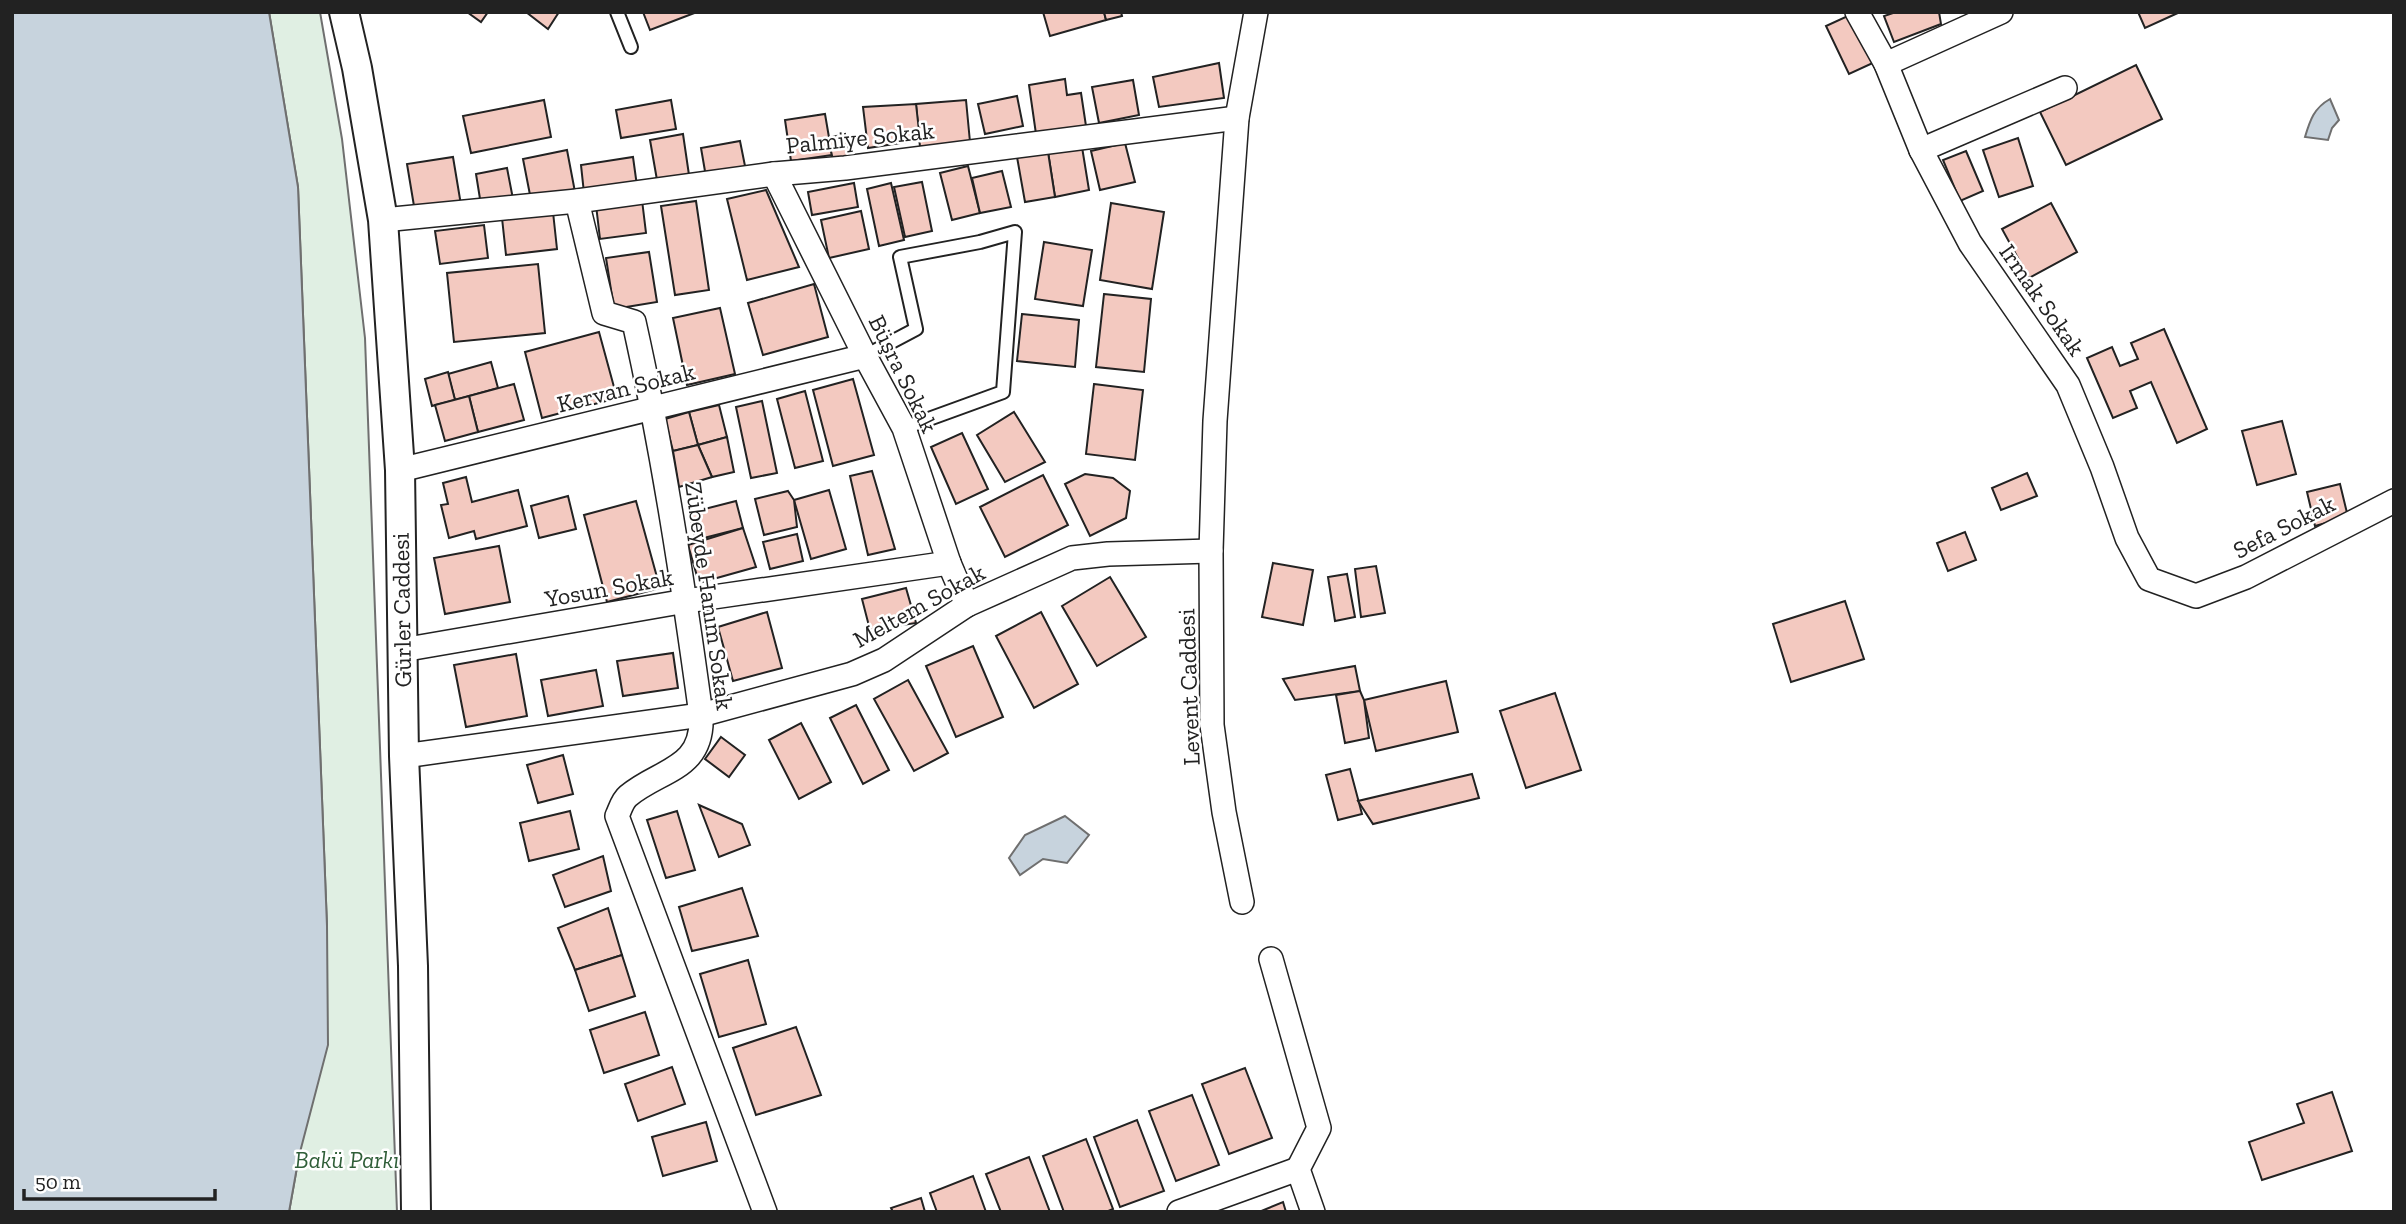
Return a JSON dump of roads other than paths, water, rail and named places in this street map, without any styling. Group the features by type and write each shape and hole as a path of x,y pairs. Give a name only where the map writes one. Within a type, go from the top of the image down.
{"street":[{"name":"Gürler Caddesi","path":"344,12 357,68 383,220 400,470 404,756 414,966 416,1212"},
{"path":"1237,118 1256,12"},
{"name":"Irmak Sokak","path":"1857,12 1886,64 1921,150 1970,243 2068,385 2102,467 2127,538 2149,579 2196,596"},
{"path":"1886,64 2001,12"},
{"path":"1921,150 2065,88"},
{"name":"Palmiye Sokak","path":"383,220 577,201 774,174 845,168 1237,118"},
{"name":"Levent Caddesi","path":"1237,118 1215,421 1211,551 1212,724 1224,812 1242,902"},
{"name":"Büşra Sokak","path":"774,174 864,356 904,428 949,563 967,605"},
{"name":"Zübeyde Hanım Sokak","path":"577,201 604,313 634,322 654,408 701,715 702,734 692,753 676,768 625,798 617,816 765,1212"},
{"name":"Kervan Sokak","path":"400,470 864,356"},
{"name":"Sefa Sokak","path":"2196,596 2246,576 2394,500"},
{"name":"Meltem Sokak","path":"404,756 701,715 852,674 884,660 967,605 1072,558 1108,554 1211,551"},
{"name":"Yosun Sokak","path":"402,650 685,601 949,563"},
{"path":"1179,1212 1298,1169 1319,1128 1271,959"},
{"path":"1298,1169 1313,1212"}],"lane":[{"path":"617,12 631,47"},
{"path":"864,356 916,329 900,257 980,242 1015,232 1003,392 904,428"}],"park label":[{"name":"Bakü Parkı","path":"347,1160"}]}
